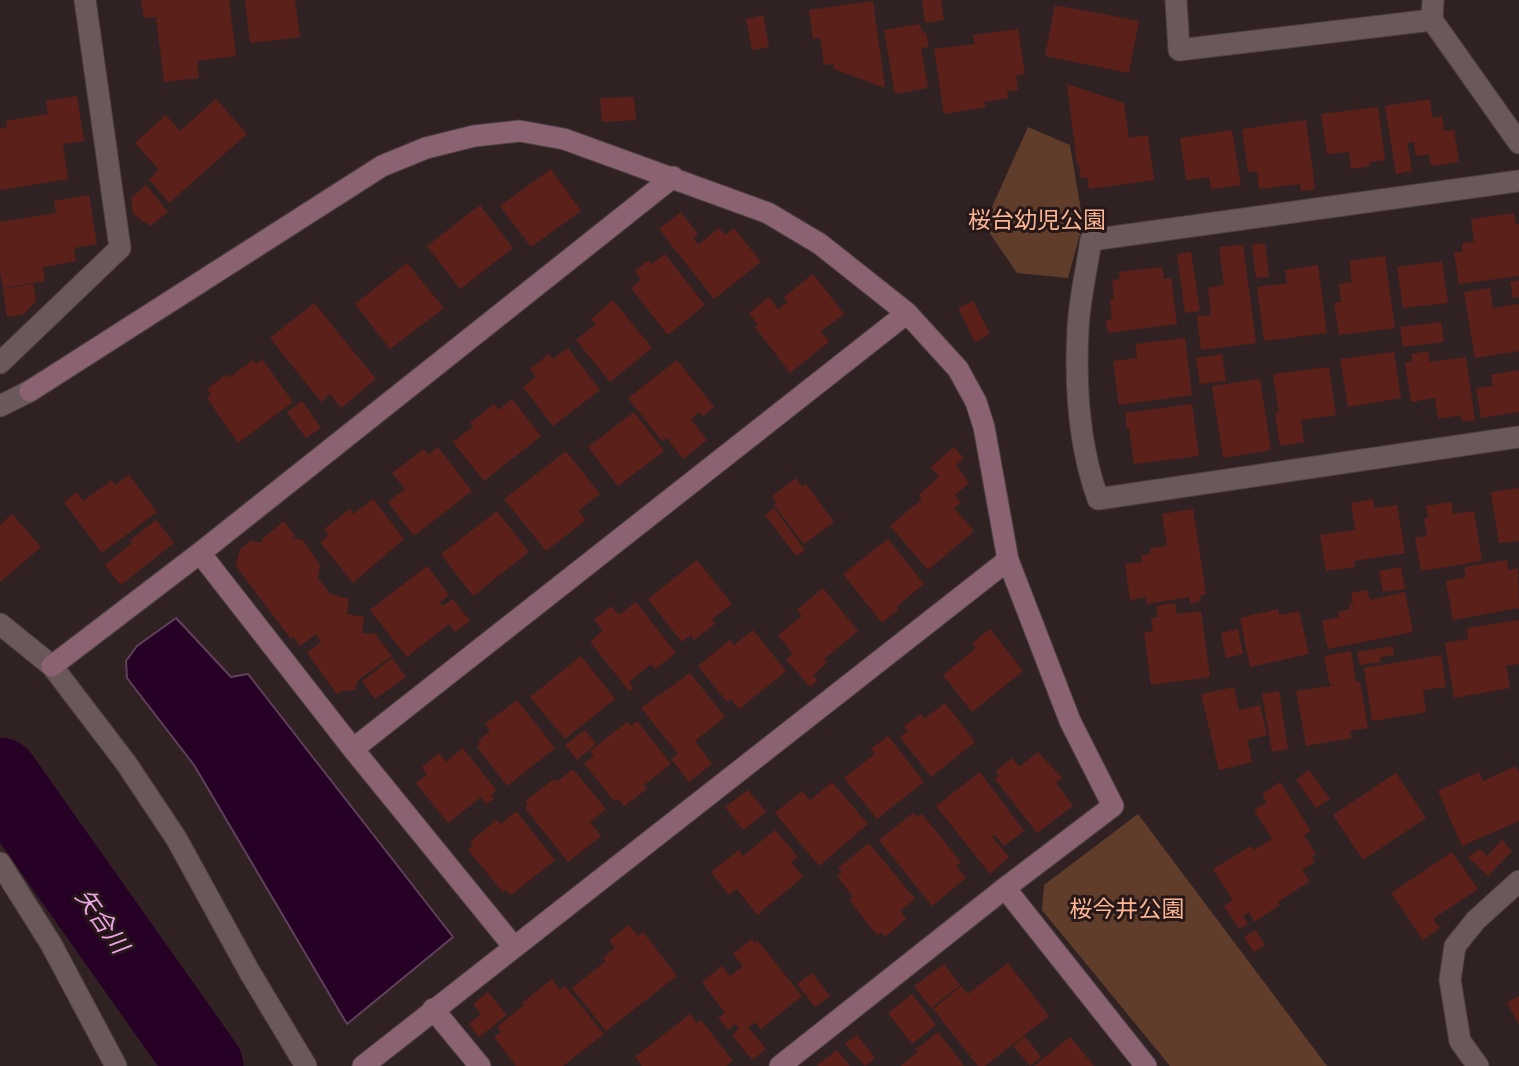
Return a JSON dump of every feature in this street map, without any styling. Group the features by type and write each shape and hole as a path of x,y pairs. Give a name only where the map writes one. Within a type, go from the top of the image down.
{"street":[{"path":"0,363 120,248 85,0"},
{"path":"1176,0 1180,50 1433,10 1519,143"},
{"path":"0,406 30,391 383,166 426,148 474,136 520,131 564,139 768,213 820,244 907,313 958,369 976,402 984,427 1008,560 1070,721 1113,806 780,1066"},
{"path":"52,666 200,553 673,177"},
{"path":"1519,181 1091,240 1078,329 1079,408 1088,473 1098,499 1519,437"},
{"path":"353,749 907,313"},
{"path":"200,553 353,749 514,947"},
{"path":"363,1066 1008,560"},
{"path":"0,624 52,666 126,762 176,838 249,971 306,1066"},
{"path":"0,863 51,944 116,1066"},
{"path":"1478,1066 1460,1041 1450,980 1454,946 1476,920 1519,881"},
{"path":"1005,888 1146,1066"},
{"path":"433,1009 480,1066"}],"green space":[{"name":"桜台幼児公園","path":"1028,127 1070,145 1083,223 1068,278 1017,273 984,225"},
{"name":"桜今井公園","path":"1138,814 1327,1066 1170,1066 1042,910 1044,885"}],"shaded area":[{"path":"176,618 231,677 248,674 453,937 347,1024 194,765 127,678 126,661 137,646"}],"building":[{"path":"141,0 229,0 236,56 197,61 199,78 164,82 156,17 144,18"},
{"path":"245,0 295,0 300,37 250,43"},
{"path":"922,0 941,0 944,20 925,23"},
{"path":"873,1 885,88 834,69 834,64 824,65 820,38 813,39 809,10"},
{"path":"1055,5 1139,21 1129,73 1045,56"},
{"path":"763,15 769,47 752,50 746,19"},
{"path":"920,24 922,33 926,32 929,47 921,48 928,88 895,94 884,30"},
{"path":"1018,29 1025,74 1016,76 1018,90 1007,91 1008,98 984,102 986,107 944,114 934,49 975,44 973,35"},
{"path":"1067,84 1124,103 1129,138 1148,135 1154,180 1089,189 1088,178 1081,178 1077,164"},
{"path":"77,96 84,141 63,144 68,179 0,190 0,129 7,127 6,121 48,114 46,101"},
{"path":"634,97 636,120 602,122 600,98"},
{"path":"216,99 247,134 169,203 149,179 159,170 135,143 166,115 180,131"},
{"path":"1430,99 1432,118 1442,116 1444,131 1454,130 1459,162 1431,166 1429,154 1416,156 1414,142 1407,143 1412,171 1396,174 1385,106"},
{"path":"1378,107 1385,160 1369,162 1370,166 1351,169 1349,152 1327,154 1321,114"},
{"path":"1306,120 1315,189 1301,191 1300,184 1259,189 1257,171 1248,172 1242,129"},
{"path":"1232,130 1241,185 1211,189 1209,177 1186,180 1180,138"},
{"path":"551,169 581,211 531,247 500,206"},
{"path":"146,185 168,212 150,226 133,214 131,198"},
{"path":"89,195 97,244 74,248 76,261 43,267 45,281 3,288 0,271 0,222 56,213 54,201"},
{"path":"480,205 513,248 460,289 427,246"},
{"path":"681,212 698,234 693,238 698,245 719,228 725,235 734,228 761,262 714,299 659,229"},
{"path":"1514,213 1516,224 1519,224 1519,276 1459,284 1454,252 1463,251 1462,243 1474,242 1471,219"},
{"path":"1265,243 1269,277 1256,278 1252,245"},
{"path":"1243,245 1256,343 1201,350 1197,316 1211,315 1208,288 1224,285 1219,247"},
{"path":"1191,252 1200,311 1185,313 1177,254"},
{"path":"665,254 705,305 668,335 631,288 641,280 635,271 649,260 652,264"},
{"path":"1385,256 1395,328 1339,335 1334,303 1341,302 1339,284 1352,282 1349,261"},
{"path":"1442,261 1448,303 1403,308 1397,267"},
{"path":"407,263 444,308 390,349 355,304"},
{"path":"1318,265 1327,333 1264,341 1257,287 1287,283 1285,270"},
{"path":"1162,267 1164,279 1171,278 1177,324 1108,333 1106,320 1112,319 1110,299 1114,299 1112,280 1120,279 1119,272"},
{"path":"813,274 844,314 821,331 829,342 790,373 755,327 758,325 749,313 769,297 778,309 788,302 784,297"},
{"path":"1519,280 1519,297 1513,298 1510,282"},
{"path":"33,284 36,301 24,314 7,317 3,289"},
{"path":"1490,288 1493,308 1519,304 1519,351 1475,358 1464,292"},
{"path":"613,300 652,348 610,382 576,340 596,324 591,319"},
{"path":"973,301 990,334 975,342 958,308"},
{"path":"314,303 376,379 341,408 330,394 321,402 270,338"},
{"path":"1441,322 1444,342 1403,347 1400,327"},
{"path":"1185,338 1192,395 1119,405 1113,361 1137,358 1136,344"},
{"path":"568,348 600,390 553,426 523,387 536,377 530,369 549,354 553,359"},
{"path":"1428,351 1430,362 1466,357 1475,420 1462,422 1461,415 1438,419 1435,398 1411,402 1405,363 1412,361 1411,354"},
{"path":"1394,352 1401,398 1348,407 1340,359"},
{"path":"1222,354 1226,381 1200,384 1196,358"},
{"path":"262,359 293,402 238,443 207,398 211,395 207,389 227,374 229,378 253,360 256,364"},
{"path":"677,360 714,407 703,416 699,412 691,419 707,440 683,459 667,438 662,441 628,398"},
{"path":"1329,367 1336,415 1301,420 1304,442 1280,446 1275,413 1279,413 1273,374"},
{"path":"1519,370 1519,412 1481,418 1476,388 1493,386 1491,375"},
{"path":"1260,379 1271,450 1223,458 1212,386"},
{"path":"512,399 541,436 484,481 453,442 473,427 470,423 494,404 498,410"},
{"path":"302,401 321,428 306,438 287,412"},
{"path":"1192,404 1199,456 1134,464 1125,413"},
{"path":"634,412 664,451 618,486 588,447"},
{"path":"438,447 472,491 414,536 388,502 405,489 392,473 424,449 428,455"},
{"path":"954,447 964,458 956,465 969,483 955,495 961,503 954,508 974,531 928,570 890,526 922,499 919,495 939,477 931,467"},
{"path":"566,451 600,494 578,511 586,520 546,551 504,499"},
{"path":"129,475 157,512 102,553 64,502 77,492 83,501 112,480 115,485"},
{"path":"796,478 802,487 806,484 834,522 804,544 774,505 777,503 772,496"},
{"path":"1519,488 1519,541 1499,543 1491,492"},
{"path":"373,499 404,539 353,583 320,542 329,535 324,529 350,509 353,514"},
{"path":"1373,499 1374,508 1397,505 1405,553 1354,561 1355,567 1326,571 1320,535 1355,530 1351,503"},
{"path":"1451,502 1453,514 1474,511 1482,561 1421,571 1415,538 1427,536 1424,519 1428,518 1426,506"},
{"path":"774,508 805,550 796,556 765,515"},
{"path":"1193,509 1206,594 1200,596 1201,601 1190,604 1189,597 1147,604 1146,597 1130,600 1125,564 1142,562 1141,555 1151,554 1150,548 1167,546 1162,514"},
{"path":"497,511 529,552 473,596 441,554"},
{"path":"12,514 41,547 0,582 0,525"},
{"path":"156,520 174,543 121,585 105,565 132,543 130,540"},
{"path":"284,521 295,536 291,538 303,540 320,565 318,578 330,594 349,599 347,614 364,617 362,633 375,634 392,656 358,680 355,690 337,694 307,653 321,642 316,634 300,646 294,637 291,639 236,566 240,549 251,541 264,543 261,540"},
{"path":"888,539 924,584 897,606 899,609 882,623 843,574"},
{"path":"697,560 732,604 712,619 715,624 694,640 691,635 682,642 648,599"},
{"path":"1507,560 1508,570 1518,568 1519,608 1453,620 1446,581 1466,577 1464,567"},
{"path":"427,566 449,595 440,602 443,606 453,599 470,621 455,632 449,624 407,657 370,610"},
{"path":"1401,567 1405,589 1383,592 1379,571"},
{"path":"823,588 858,631 824,659 828,662 813,675 818,680 810,687 786,659 793,654 778,635 802,616 797,610"},
{"path":"1367,590 1370,600 1405,592 1413,632 1328,649 1322,621 1339,617 1338,612 1350,609 1349,604 1353,603 1351,593"},
{"path":"636,602 676,653 655,669 651,664 629,682 633,688 629,691 590,642 603,630 594,620 611,606 619,615"},
{"path":"1175,603 1177,614 1201,611 1210,677 1151,685 1144,632 1153,631 1151,618 1158,617 1156,606"},
{"path":"1278,609 1279,615 1299,611 1309,654 1250,667 1240,618"},
{"path":"1519,620 1519,664 1506,666 1510,688 1454,698 1445,643 1468,639 1467,628"},
{"path":"990,629 1023,671 972,712 943,675 976,648 972,643"},
{"path":"1238,629 1243,654 1226,658 1221,633"},
{"path":"753,630 786,671 739,709 731,699 727,702 698,666 730,640 734,645"},
{"path":"1393,646 1394,655 1380,657 1381,662 1360,665 1357,652"},
{"path":"1351,651 1356,682 1360,681 1368,728 1350,731 1352,738 1306,746 1296,691 1338,685 1330,685 1324,656"},
{"path":"1441,655 1446,687 1423,690 1426,712 1372,721 1364,668"},
{"path":"581,656 615,699 565,739 530,697"},
{"path":"392,658 406,677 375,699 362,681"},
{"path":"690,673 725,717 695,741 712,764 689,782 671,759 678,754 641,708"},
{"path":"1234,687 1239,710 1260,705 1267,735 1247,740 1252,762 1219,770 1201,694"},
{"path":"1279,691 1288,749 1272,752 1262,694"},
{"path":"517,700 555,748 507,786 477,747 480,744 478,741 490,731 485,724"},
{"path":"945,703 975,742 931,777 900,737 908,731 904,726 921,714 924,719"},
{"path":"637,721 671,764 644,785 647,789 624,806 618,799 614,801 584,763 594,756 590,751 627,722 631,726"},
{"path":"585,730 596,744 577,760 565,745"},
{"path":"888,736 924,782 877,819 844,778 875,754 871,749"},
{"path":"463,748 496,790 491,795 494,799 486,804 481,797 448,823 416,783 427,775 422,767 439,753 446,762"},
{"path":"1038,752 1062,778 1056,783 1073,806 1037,833 995,779 999,775 996,771 1012,758 1019,767"},
{"path":"1516,766 1519,772 1519,821 1462,846 1438,791 1479,772 1483,781"},
{"path":"573,769 606,809 590,822 601,836 568,862 525,808 528,805 525,801 554,779 557,782"},
{"path":"1309,770 1330,799 1316,808 1296,780"},
{"path":"980,772 1024,831 1004,846 995,835 992,837 1009,857 990,874 936,806"},
{"path":"1396,773 1426,818 1363,860 1333,815"},
{"path":"832,782 868,824 819,866 775,813 802,791 810,800"},
{"path":"1280,782 1311,831 1304,835 1316,854 1312,857 1315,862 1302,870 1310,881 1254,922 1249,912 1243,916 1248,924 1239,929 1224,906 1233,900 1213,869 1251,846 1254,850 1272,839 1254,810 1267,802 1262,794"},
{"path":"748,790 766,812 743,830 725,807"},
{"path":"516,811 555,860 511,895 506,890 503,892 468,850 473,846 470,842 496,820 501,824"},
{"path":"913,813 917,817 922,814 961,862 956,866 966,878 932,906 879,840"},
{"path":"775,830 798,857 791,862 803,877 757,915 737,889 729,895 711,872 739,850 743,856"},
{"path":"1502,840 1512,851 1488,876 1468,857 1480,849 1487,856"},
{"path":"869,843 915,899 900,911 906,919 885,937 881,932 877,935 849,900 853,897 837,876 842,873 838,868"},
{"path":"1452,852 1478,889 1433,919 1440,928 1423,940 1391,893"},
{"path":"629,925 638,936 643,932 677,976 606,1031 572,988 606,961 603,958 615,948 609,940"},
{"path":"1255,930 1265,945 1254,952 1244,937"},
{"path":"752,939 755,943 758,941 802,996 761,1029 755,1022 748,1027 766,1049 752,1060 732,1035 739,1029 735,1024 728,1030 718,1018 725,1013 702,982 722,966 730,976 743,966 733,954"},
{"path":"1008,963 1049,1016 985,1066 978,1066 933,1009 961,986 968,994"},
{"path":"944,964 960,985 931,1008 914,986"},
{"path":"812,973 830,996 815,1007 797,984"},
{"path":"552,979 560,990 565,986 604,1034 563,1066 516,1066 494,1037 501,1032 497,1027"},
{"path":"488,992 507,1015 479,1037 469,1024 481,1014 473,1004"},
{"path":"912,994 936,1025 912,1044 888,1013"},
{"path":"1519,996 1519,1025 1507,1002"},
{"path":"690,1014 697,1023 701,1020 733,1061 726,1066 642,1066 635,1057"},
{"path":"938,1032 964,1066 900,1066 918,1052 915,1050"},
{"path":"857,1035 875,1058 865,1066 845,1044"},
{"path":"1025,1036 1041,1057 1030,1066 1013,1046"},
{"path":"1070,1037 1094,1066 1034,1066"},
{"path":"837,1050 850,1066 816,1066"}],"waterway":[{"name":"矢合川","path":"0,776 205,1066"}]}
